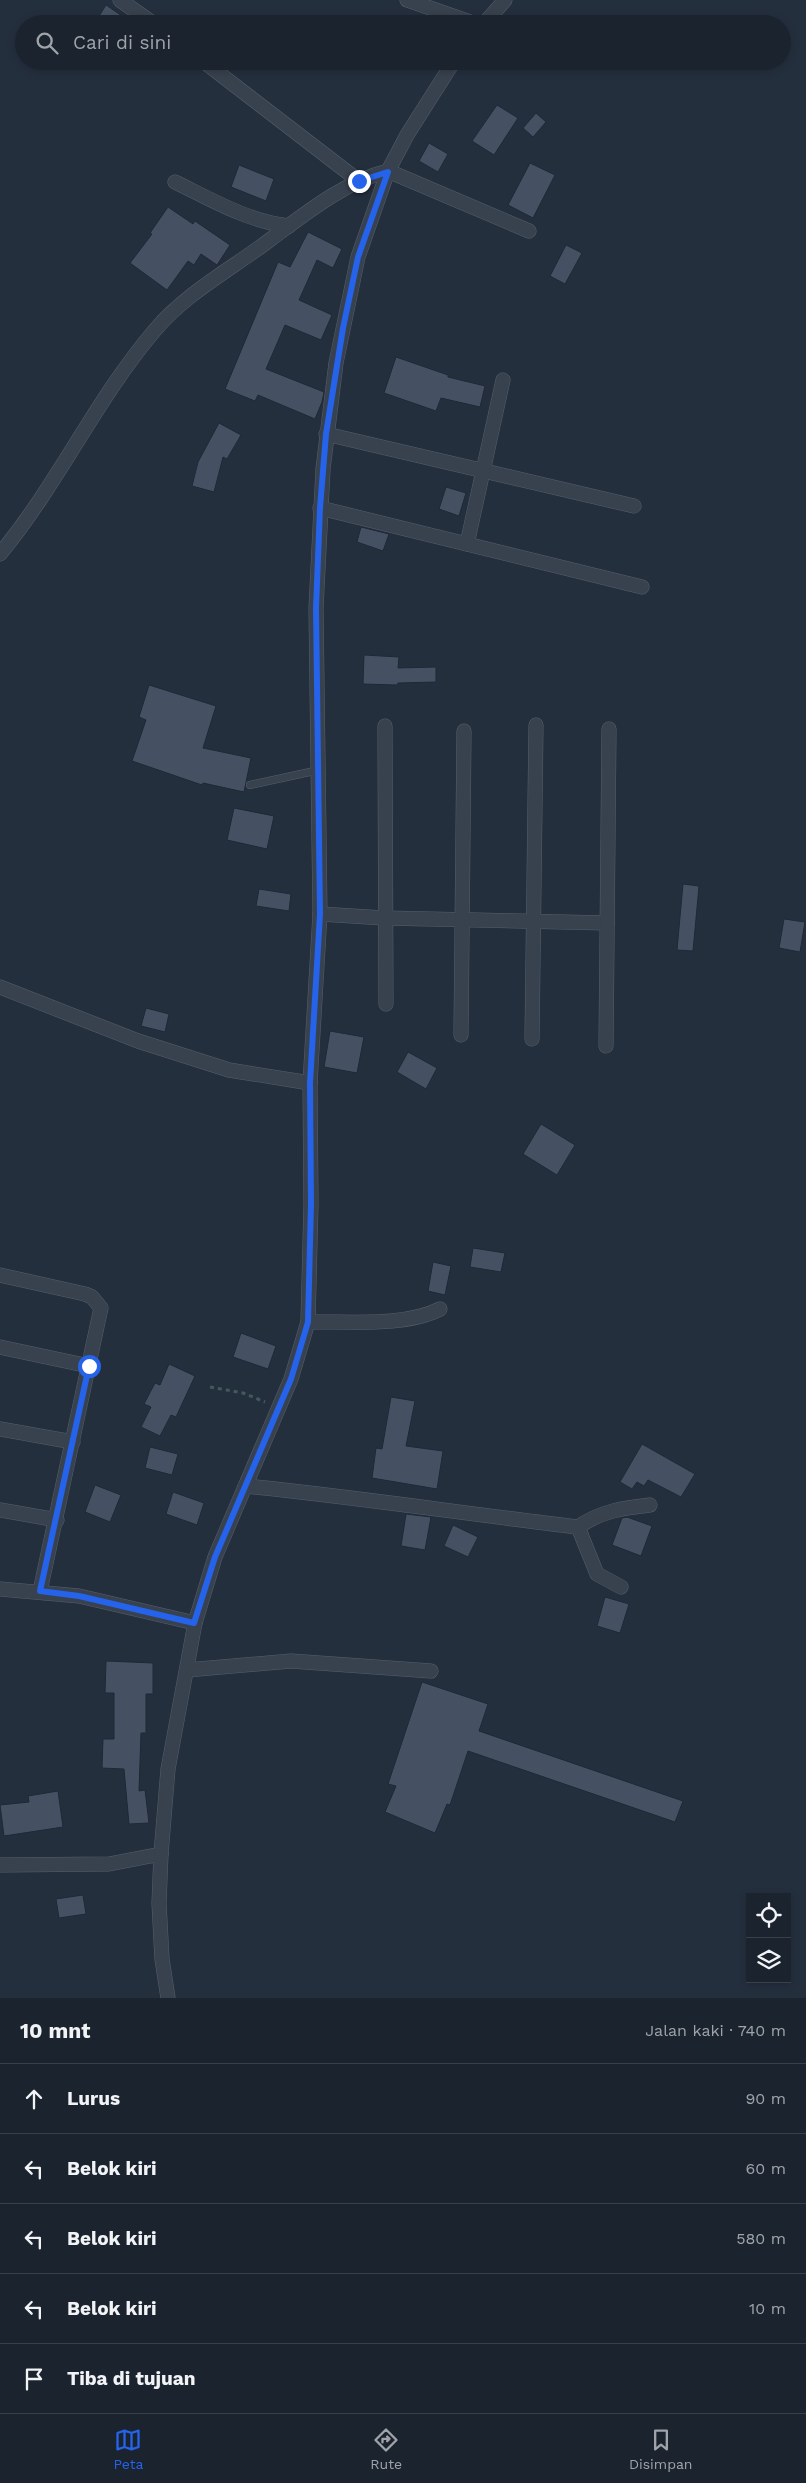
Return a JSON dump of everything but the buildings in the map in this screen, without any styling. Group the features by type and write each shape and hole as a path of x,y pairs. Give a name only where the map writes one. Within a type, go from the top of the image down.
{"street":[{"path":"120,0 141,15"},
{"path":"407,0 450,15"},
{"path":"492,15 505,0"},
{"path":"215,70 359,181"},
{"path":"168,1998 159,1903 161,1854 168,1769 194,1623 215,1557 291,1379 308,1322 311,1204 310,1083 320,914 316,608 320,508 326,434 336,363 358,257 388,172 407,135 448,70"},
{"path":"0,554 59,470 130,360 171,312 289,226 359,181 388,172 529,231"},
{"path":"175,182 236,212 259,220 289,226"},
{"path":"467,544 503,380"},
{"path":"326,434 634,506"},
{"path":"320,508 642,587"},
{"path":"532,1039 536,724"},
{"path":"385,726 384,918 386,1004"},
{"path":"606,1046 609,728"},
{"path":"461,1035 464,731"},
{"path":"320,914 384,918 607,923"},
{"path":"0,986 138,1041 229,1070 310,1083"},
{"path":"0,1275 85,1294 96,1300 101,1308 74,1442 40,1591"},
{"path":"308,1322 405,1320 428,1315 440,1309"},
{"path":"0,1347 89,1366"},
{"path":"0,1429 74,1442"},
{"path":"245,1486 363,1498 455,1512 578,1527 612,1509 650,1505"},
{"path":"0,1510 57,1520"},
{"path":"578,1527 597,1574 621,1587"},
{"path":"0,1589 40,1591 79,1596 194,1623"},
{"path":"187,1670 290,1661 431,1671"},
{"path":"0,1865 109,1864 161,1854"}],"lane":[{"path":"250,785 318,770"}],"path":[{"path":"210,1386 242,1393 279,1408"}],"route":[{"path":"89,1366 57,1520 40,1591 79,1596 194,1623 215,1557 291,1379 308,1322 311,1204 310,1083 320,914 316,608 322,469 336,363 358,257 388,172 359,181"}]}
